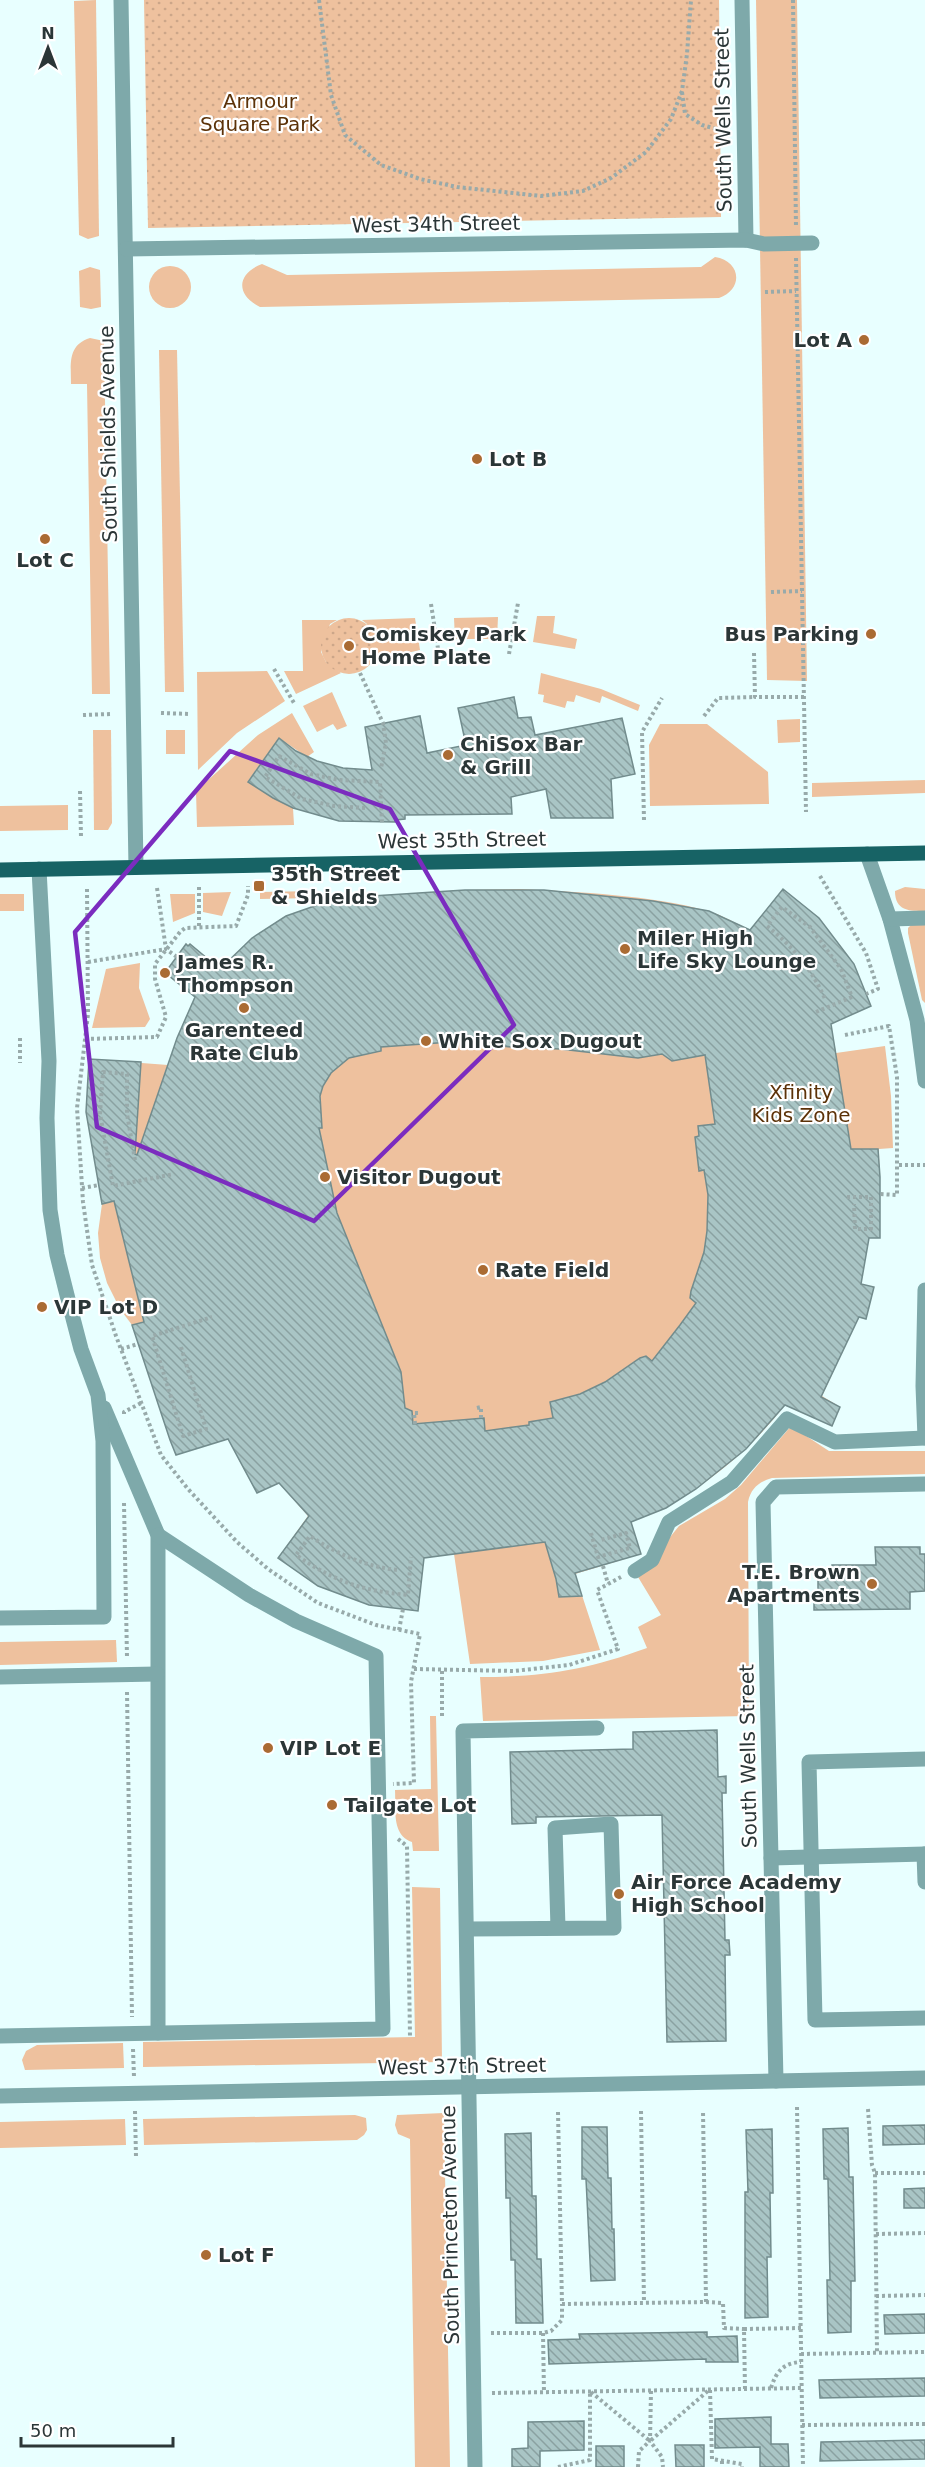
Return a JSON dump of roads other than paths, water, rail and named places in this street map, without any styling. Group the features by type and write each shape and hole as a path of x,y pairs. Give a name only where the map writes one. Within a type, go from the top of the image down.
{"main road":[{"name":"West 35th Street","path":"0,870 925,853"}],"street":[{"name":"South Shields Avenue","path":"121,0 136,867"},
{"name":"South Wells Street","path":"742,0 747,240"},
{"name":"West 34th Street","path":"126,249 747,240 764,244 812,243"},
{"path":"867,854 921,1019 925,1081"},
{"path":"39,869 49,1061 47,1118 50,1210 57,1255 81,1349 98,1395 158,1535 158,2033"},
{"path":"890,919 925,918"},
{"path":"635,1571 652,1560 669,1522 732,1482 787,1419 835,1442 925,1438 923,1386 925,1290"},
{"path":"0,1618 104,1617 103,1441 98,1395"},
{"name":"South Wells Street","path":"776,2081 763,1502 776,1487 925,1484"},
{"path":"0,2036 383,2029 376,1656 306,1625 249,1595 158,1535"},
{"path":"0,1677 157,1674"},
{"name":"South Princeton Avenue","path":"475,2467 463,1731 597,1728"},
{"path":"925,1760 809,1762 815,2020 925,2018"},
{"path":"467,1929 614,1928 611,1824 555,1828 558,1928"},
{"path":"771,1858 925,1854 925,1882"},
{"name":"West 37th Street","path":"0,2096 925,2078"}],"place":[{"name":"Lot A","path":"864,340"},
{"name":"Lot B","path":"477,459"},
{"name":"Lot C","path":"45,539"},
{"name":"Bus Parking","path":"871,634"},
{"name":"Comiskey Park Home Plate","path":"349,646"},
{"name":"ChiSox Bar & Grill","path":"448,755"},
{"name":"35th Street & Shields","path":"259,886"},
{"name":"Miler High Life Sky Lounge","path":"625,949"},
{"name":"James R. Thompson","path":"165,973"},
{"name":"Garenteed Rate Club","path":"244,1008"},
{"name":"White Sox Dugout","path":"426,1041"},
{"name":"Visitor Dugout","path":"325,1177"},
{"name":"Rate Field","path":"483,1270"},
{"name":"VIP Lot D","path":"42,1307"},
{"name":"T.E. Brown Apartments","path":"872,1584"},
{"name":"VIP Lot E","path":"268,1748"},
{"name":"Tailgate Lot","path":"332,1805"},
{"name":"Air Force Academy High School","path":"619,1894"},
{"name":"Lot F","path":"206,2255"}],"park label":[{"name":"Armour Square Park","path":"260,112"},
{"name":"Xfinity Kids Zone","path":"801,1104"}]}
